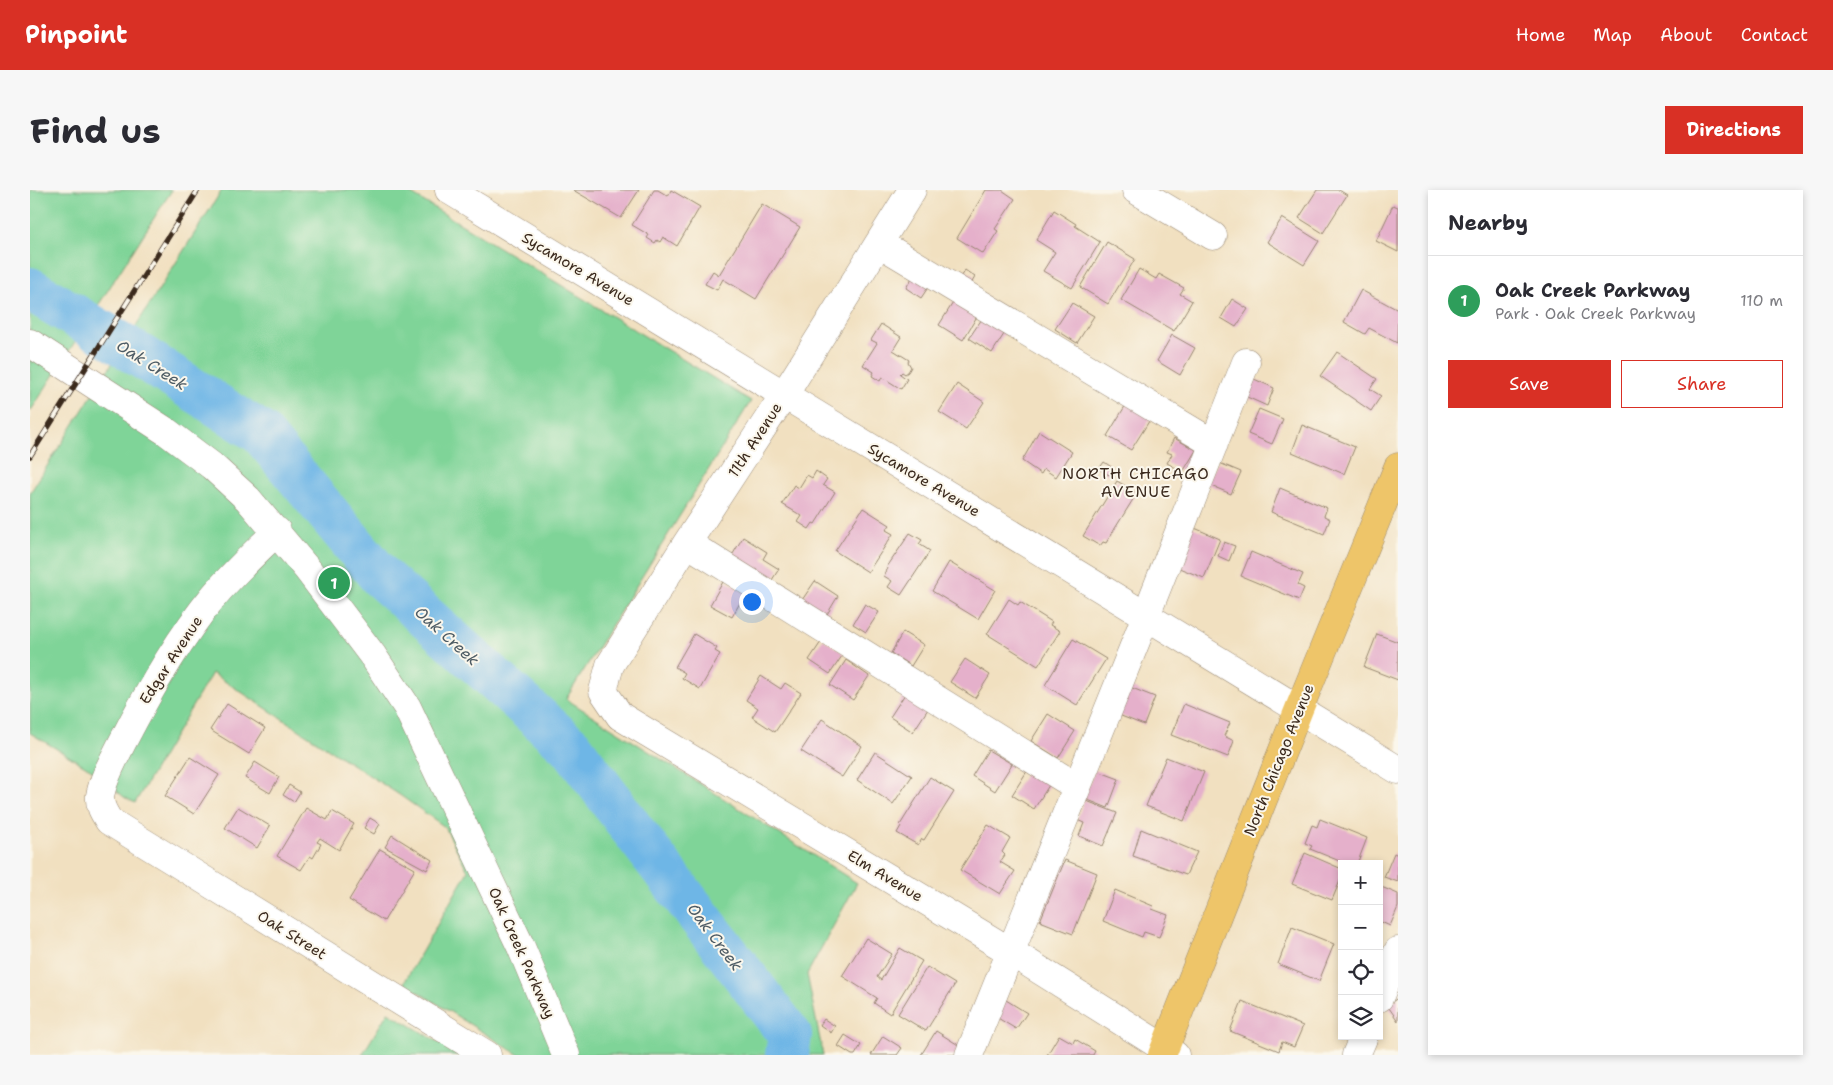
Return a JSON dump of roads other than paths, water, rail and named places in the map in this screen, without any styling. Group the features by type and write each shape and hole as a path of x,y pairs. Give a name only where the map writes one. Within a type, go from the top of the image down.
{"main road":[{"name":"North Chicago Avenue","path":"1167,1053 1298,709 1398,467"}],"street":[{"name":"Sycamore Avenue","path":"449,190 1398,770"},
{"name":"11th Avenue","path":"603,691 610,665 784,395 912,190"},
{"path":"1136,190 1213,236"},
{"path":"879,243 1214,444"},
{"name":"Oak Creek Parkway","path":"30,343 167,432 212,466 277,531 355,632 407,707 521,947 566,1055"},
{"path":"969,1055 1246,362"},
{"name":"Edgar Avenue","path":"101,809 100,796 109,770 142,704 175,649 212,598 237,570 277,531"},
{"path":"687,543 1077,787"},
{"name":"Elm Avenue","path":"603,691 620,716 1011,952 1167,1053"},
{"name":"Oak Street","path":"101,809 109,821 487,1055"},
{"path":"1380,995 1398,951"},
{"path":"1356,1055 1362,1040"}],"waterway":[{"name":"Oak Creek","path":"30,289 125,346 261,433 380,576 572,748 790,1035 787,1055"}],"railway":[{"path":"30,456 198,190"}],"place":[{"name":"Oak Creek Parkway","path":"334,583"}],"district":[{"name":"NORTH CHICAGO AVENUE","path":"1136,482"}]}
